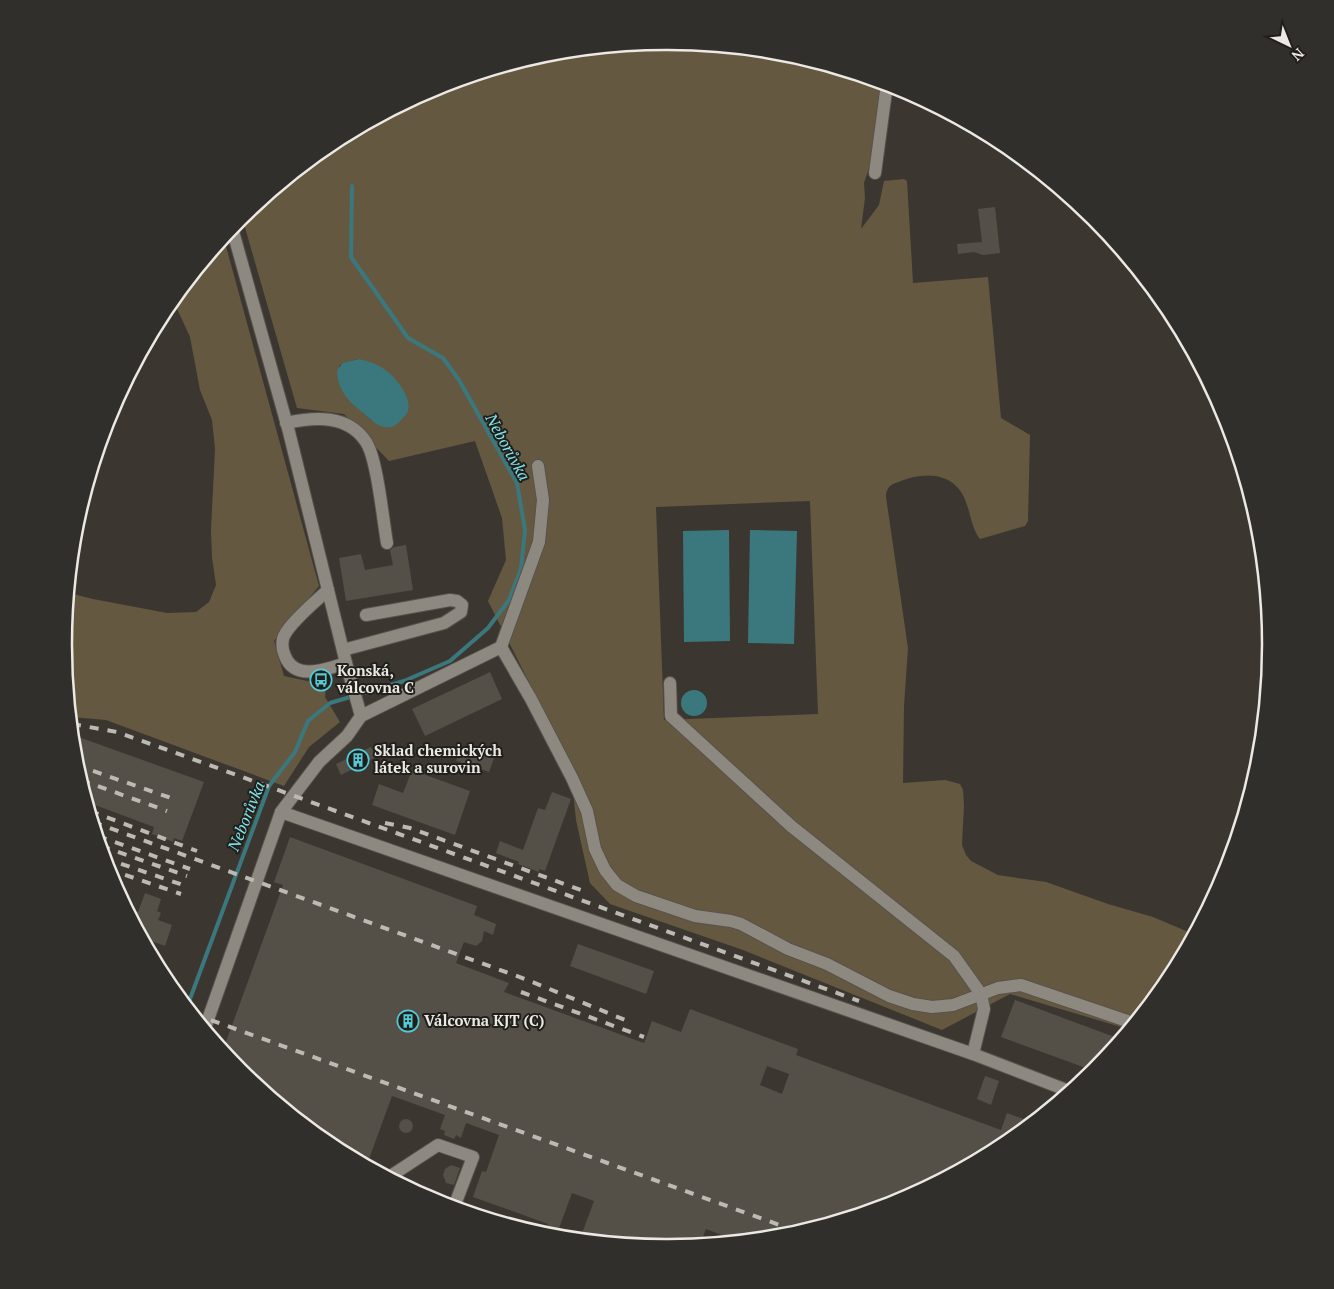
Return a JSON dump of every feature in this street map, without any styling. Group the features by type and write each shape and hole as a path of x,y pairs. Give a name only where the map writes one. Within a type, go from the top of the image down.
{"street":[{"path":"875,173 886,92"},
{"path":"235,237 286,424 350,680 360,713"},
{"path":"286,424 312,418 331,420 350,425 366,442 373,461 387,543"},
{"path":"207,1021 281,812 319,762 347,736 360,713 501,647 539,542 543,500 538,466"},
{"path":"328,590 284,635 282,649 287,663 300,672 319,672 344,656 444,623 461,612 462,606 457,600 450,600 366,615"},
{"path":"501,647 531,699 572,778 587,811 595,849 605,870 617,885 636,896 695,916 741,924 788,949 826,964 889,996 913,1004 932,1007 953,1005 998,988 1021,984 1127,1021"},
{"path":"670,682 672,716 792,826 954,956 982,994 984,1009 973,1054"},
{"path":"281,812 973,1054 1062,1088"},
{"path":"395,1173 438,1145 472,1157 456,1200"}],"shaded area":[{"path":"628,51 706,51 745,55 821,70 881,90 870,165 864,183 865,198 861,229 879,205 884,181 904,179 907,181 913,283 988,277 1001,418 1030,435 1028,521 1025,526 980,539 973,526 961,492 950,481 937,476 922,476 908,479 892,485 886,492 908,648 904,706 903,783 945,780 960,784 963,790 964,805 962,845 971,861 998,875 1046,882 1108,904 1153,917 1187,932 1182,942 1139,1006 1121,1027 1010,994 942,1030 743,950 610,904 590,883 576,820 570,763 488,601 506,560 502,518 475,441 389,461 344,414 297,408 245,226 305,173 337,150 404,111 439,95 513,70 551,61","holes":["359,359 372,421 363,413 339,366 342,363","810,501 818,714 664,720 656,507"]},
{"path":"226,246 319,586 274,641 284,676 326,685 325,697 340,722 309,747 284,786 106,720 78,718 72,644 75,595 167,613 196,612 209,602 216,585 211,530 215,449 212,420 200,390 190,337 177,308 195,283"}],"water":[{"path":"359,359 381,367 402,387 409,405 408,411 394,426 384,427 373,422 352,404 339,384 337,371 342,363"},
{"path":"729,530 730,641 684,642 683,531"},
{"path":"750,530 797,531 794,644 748,643"},
{"path":"694,690 703,694 707,703 703,712 694,716 685,712 681,703 685,694"}],"building":[{"path":"995,207 1000,253 983,255 974,252 958,254 957,244 982,242 978,209"},
{"path":"406,545 413,590 346,601 339,558 361,554 365,570 393,565 390,550 394,547"},
{"path":"490,672 502,699 425,736 412,709"},
{"path":"80,738 204,782 182,841 174,838 173,842 152,834 154,827 95,805"},
{"name":"Sklad chemických látek a surovin","path":"371,747 376,757 341,775 336,764"},
{"path":"461,747 494,758 489,772 456,761"},
{"path":"412,770 470,791 455,835 372,805 379,784 403,793"},
{"path":"552,792 571,799 545,871 539,869 539,872 496,853 500,841 523,850 538,808 545,810"},
{"name":"Válcovna KJT (C)","path":"290,837 477,906 474,915 496,924 493,935 484,931 482,941 476,946 464,942 456,963 509,983 504,992 644,1043 652,1021 681,1032 690,1009 798,1049 796,1055 1001,1130 1007,1113 1024,1119 964,1159 930,1178 895,1194 821,1219 783,1228 725,1236 706,1229 702,1238 667,1239 628,1238 582,1233 594,1201 572,1193 559,1229 547,1227 548,1224 473,1197 482,1171 486,1172 499,1135 466,1123 461,1138 456,1135 454,1139 444,1135 445,1131 440,1129 445,1115 392,1096 369,1159 337,1139 305,1116 247,1065 226,1042 283,885 274,882","holes":["767,1066 789,1074 782,1094 760,1085"]},
{"path":"145,893 161,899 157,911 161,913 158,920 172,925 165,946 152,941 136,911 138,912"},
{"path":"578,944 654,971 646,994 570,966"},
{"path":"1015,1000 1113,1037 1084,1067 1001,1037"},
{"path":"985,1076 999,1081 991,1105 977,1099"},
{"path":"403,1119 409,1119 413,1126 409,1133 403,1133 399,1129 399,1123"},
{"path":"451,1165 460,1168 454,1185 446,1183 443,1175 445,1169"}],"waterway":[{"name":"Neborůvka","path":"190,999 269,786 295,752 308,721 330,703 404,681 450,661 488,628 509,600 521,569 525,530 517,483 459,380 443,358 408,338 351,257 352,186"}],"railway":[{"path":"78,725 117,732 859,1001"},
{"path":"86,768 171,798"},
{"path":"89,783 167,811"},
{"path":"98,814 197,851"},
{"path":"385,823 410,828 589,893"},
{"path":"101,825 525,979 630,1022"},
{"path":"105,839 190,869"},
{"path":"109,849 187,876"},
{"path":"114,861 183,885"},
{"path":"118,873 181,894"},
{"path":"521,992 644,1037"},
{"path":"205,1018 786,1227"}],"place":[{"name":"Konská, válcovna C","path":"321,680"},
{"name":"Sklad chemických látek a surovin","path":"358,760"},
{"name":"Válcovna KJT (C)","path":"408,1021"}]}
